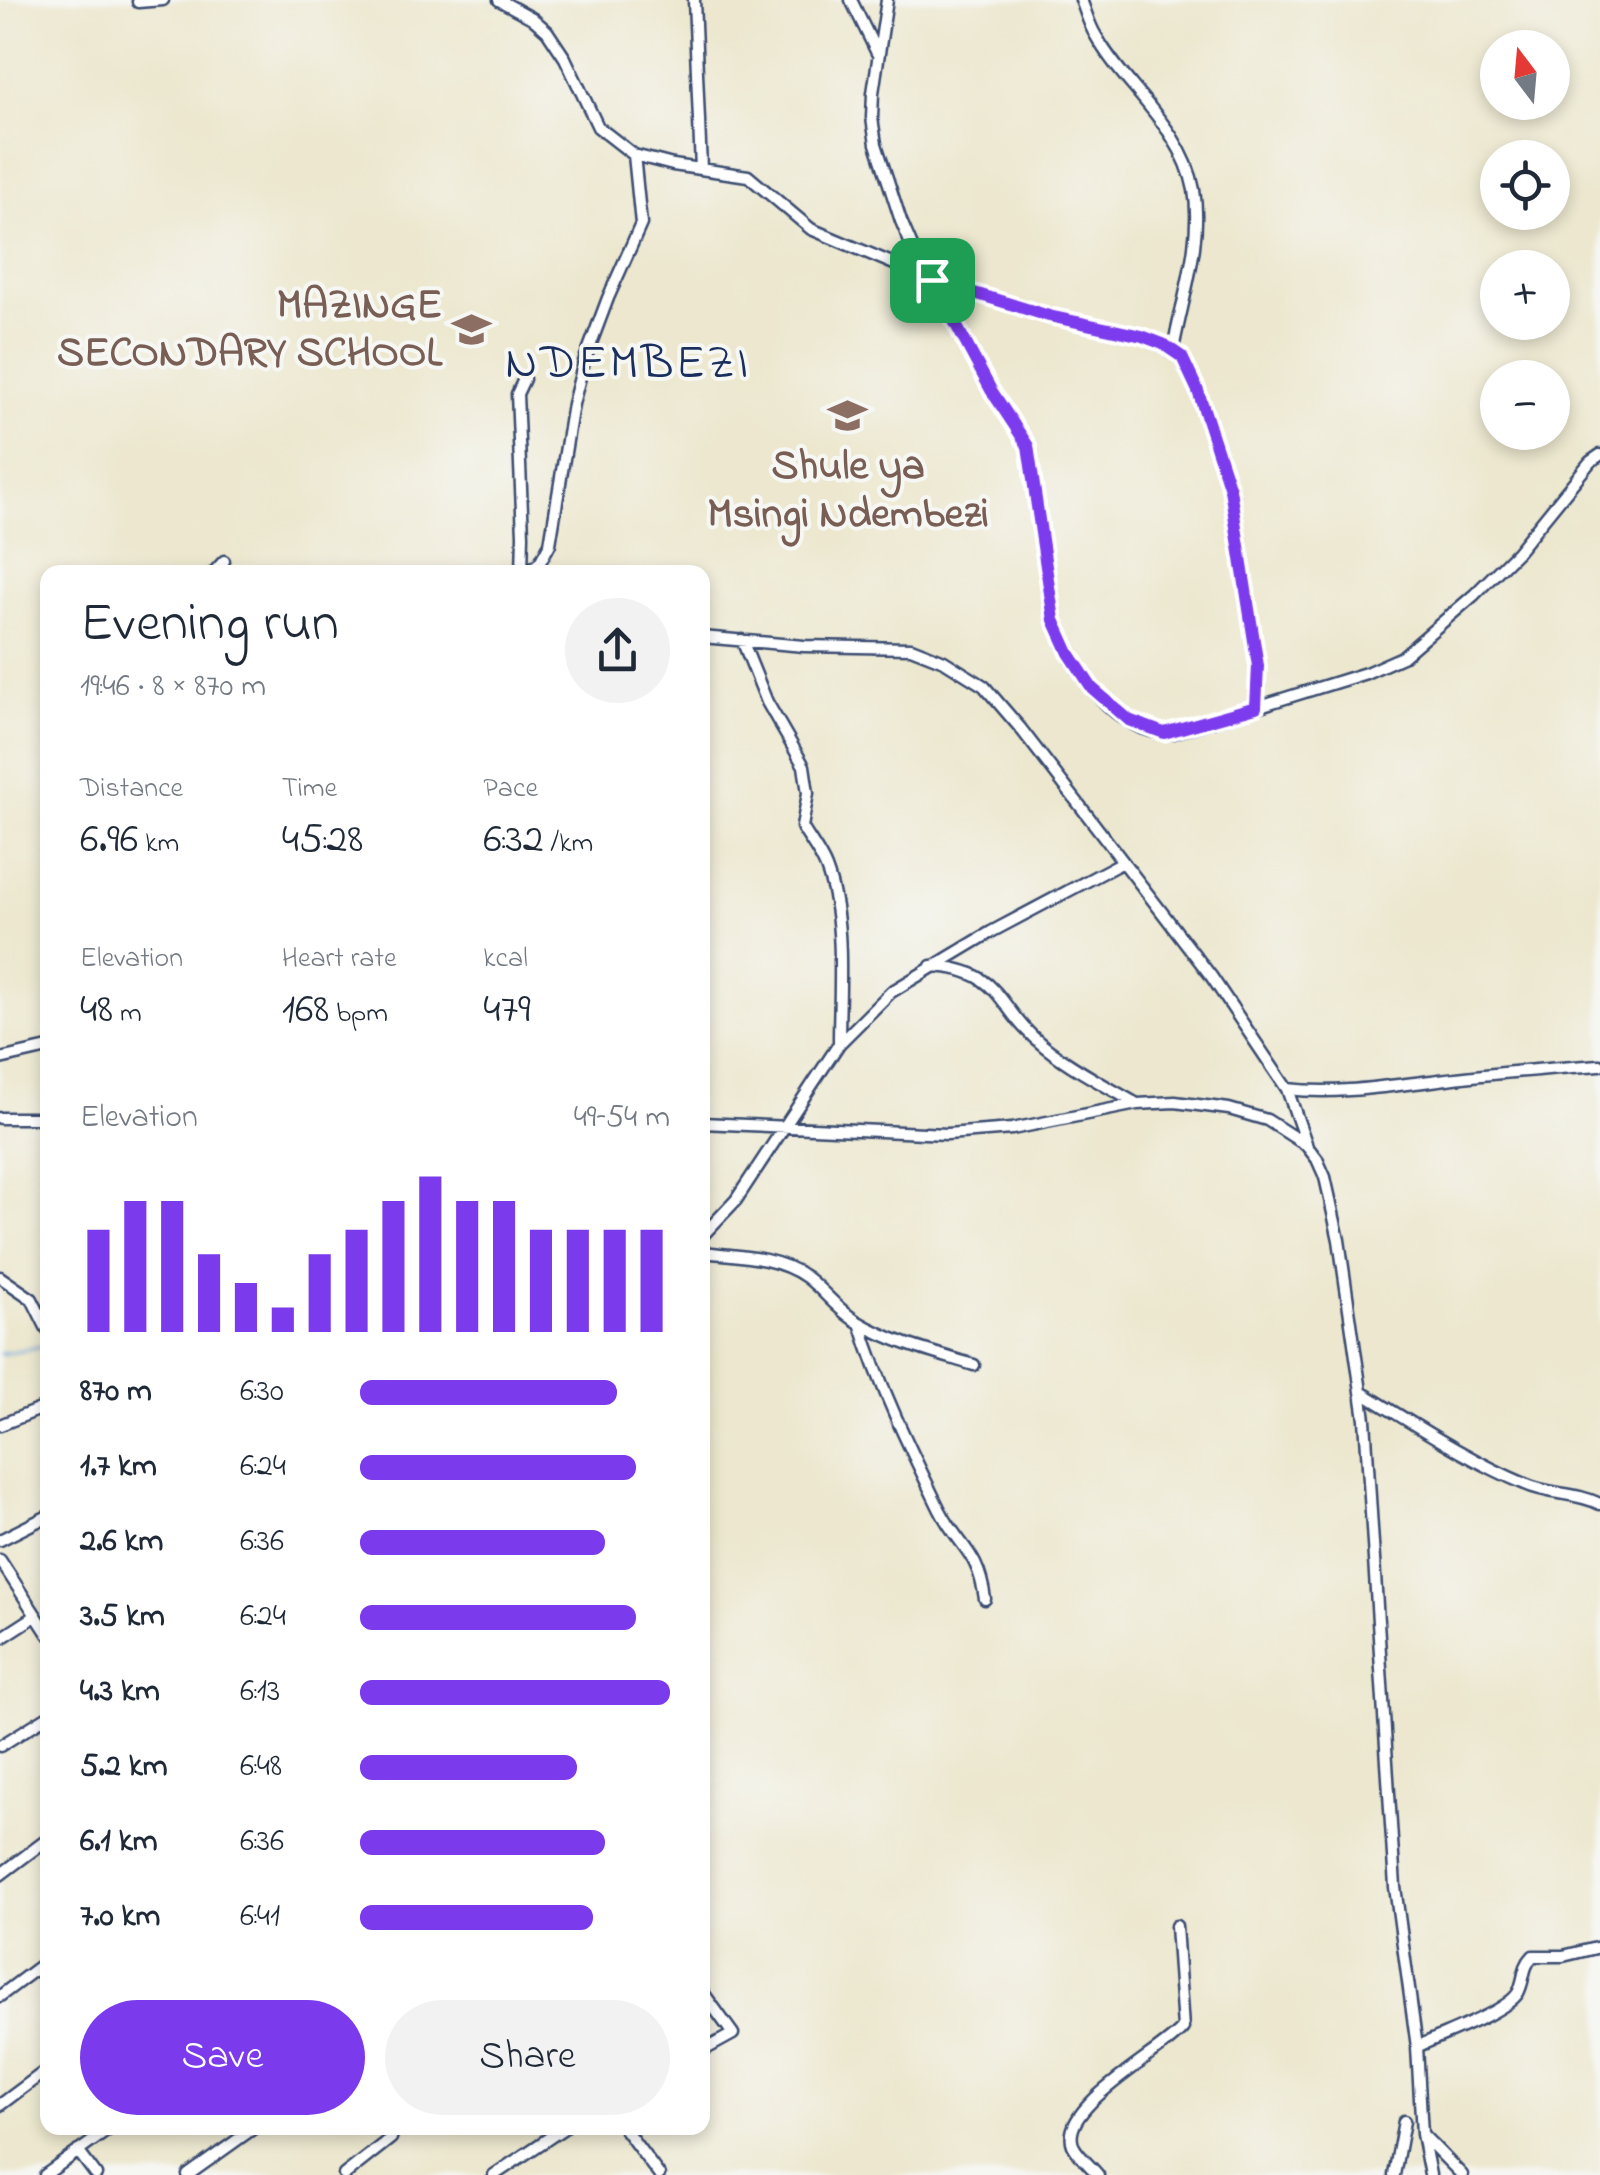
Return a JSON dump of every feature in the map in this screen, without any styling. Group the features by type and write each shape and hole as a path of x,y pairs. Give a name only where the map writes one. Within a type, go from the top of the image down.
{"street":[{"path":"138,2 163,0"},
{"path":"498,0 547,31 565,58 598,128 634,155 748,176 811,229 932,280 1049,316 1142,336 1182,357 1198,391 1230,489 1258,666 1256,707"},
{"path":"694,0 702,169"},
{"path":"851,0 878,54"},
{"path":"887,0 878,54 873,128 901,221 991,390 1028,446 1054,620 1069,653 1092,688 1129,720 1164,733 1366,673 1402,657 1517,552 1590,462 1600,455"},
{"path":"1081,0 1096,36 1180,150 1194,190 1190,265 1173,350"},
{"path":"536,565 550,544 573,404 592,336 642,224 634,155"},
{"path":"524,379 516,394 525,565"},
{"path":"220,565 224,561"},
{"path":"710,637 804,646 911,648 966,673 984,686 1022,729 1211,976 1287,1089 1306,1144 1326,1176 1361,1392 1392,1852 1417,2047 1422,2134 1430,2175"},
{"path":"742,640 768,702 804,766 808,794 802,827 824,864 833,895 840,974 839,1044"},
{"path":"710,1228 736,1200 839,1044 891,992 930,966 1122,862"},
{"path":"930,966 968,970 982,977 1046,1048 1137,1104"},
{"path":"0,1059 40,1050"},
{"path":"1287,1089 1321,1093 1358,1091 1600,1066"},
{"path":"710,1124 948,1134 1043,1124 1137,1104 1175,1102 1229,1109 1266,1120 1306,1144"},
{"path":"0,1118 40,1118"},
{"path":"710,1253 750,1257 791,1270 805,1276 834,1305 860,1323 911,1346 974,1364"},
{"path":"0,1277 32,1299 40,1315"},
{"path":"860,1323 883,1391 938,1506 978,1563 985,1600"},
{"path":"1361,1392 1511,1478 1543,1491 1580,1496 1600,1504"},
{"path":"0,1425 40,1409"},
{"path":"0,1540 40,1520"},
{"path":"0,1560 40,1624"},
{"path":"0,1639 34,1616"},
{"path":"0,1746 40,1721"},
{"path":"0,1875 40,1846"},
{"path":"1098,2175 1077,2152 1072,2130 1096,2099 1183,2028 1176,1926"},
{"path":"1417,2047 1511,2000 1519,1991 1526,1965 1533,1956 1563,1956 1600,1946"},
{"path":"0,1996 40,1966"},
{"path":"710,2002 733,2034 710,2047"},
{"path":"0,2105 40,2075"},
{"path":"1394,2175 1404,2120"},
{"path":"1422,2134 1462,2175"},
{"path":"44,2175 101,2135"},
{"path":"188,2175 244,2135"},
{"path":"344,2175 391,2135"},
{"path":"494,2175 546,2135"},
{"path":"629,2135 659,2175"},
{"path":"78,2151 96,2175"}],"waterway":[{"path":"0,1354 40,1346"}],"place":[{"name":"MAZINGE SECONDARY SCHOOL","path":"472,330"},
{"name":"Shule ya Msingi Ndembezi","path":"848,416"}],"district":[{"name":"NDEMBEZI","path":"628,365"}],"route":[{"path":"932,280 1049,316 1142,336 1182,357 1198,391 1230,489 1258,666 1256,707 1172,733 1154,732 1129,720 1092,688 1060,637 1054,620 1028,446 991,390 932,280"}]}
